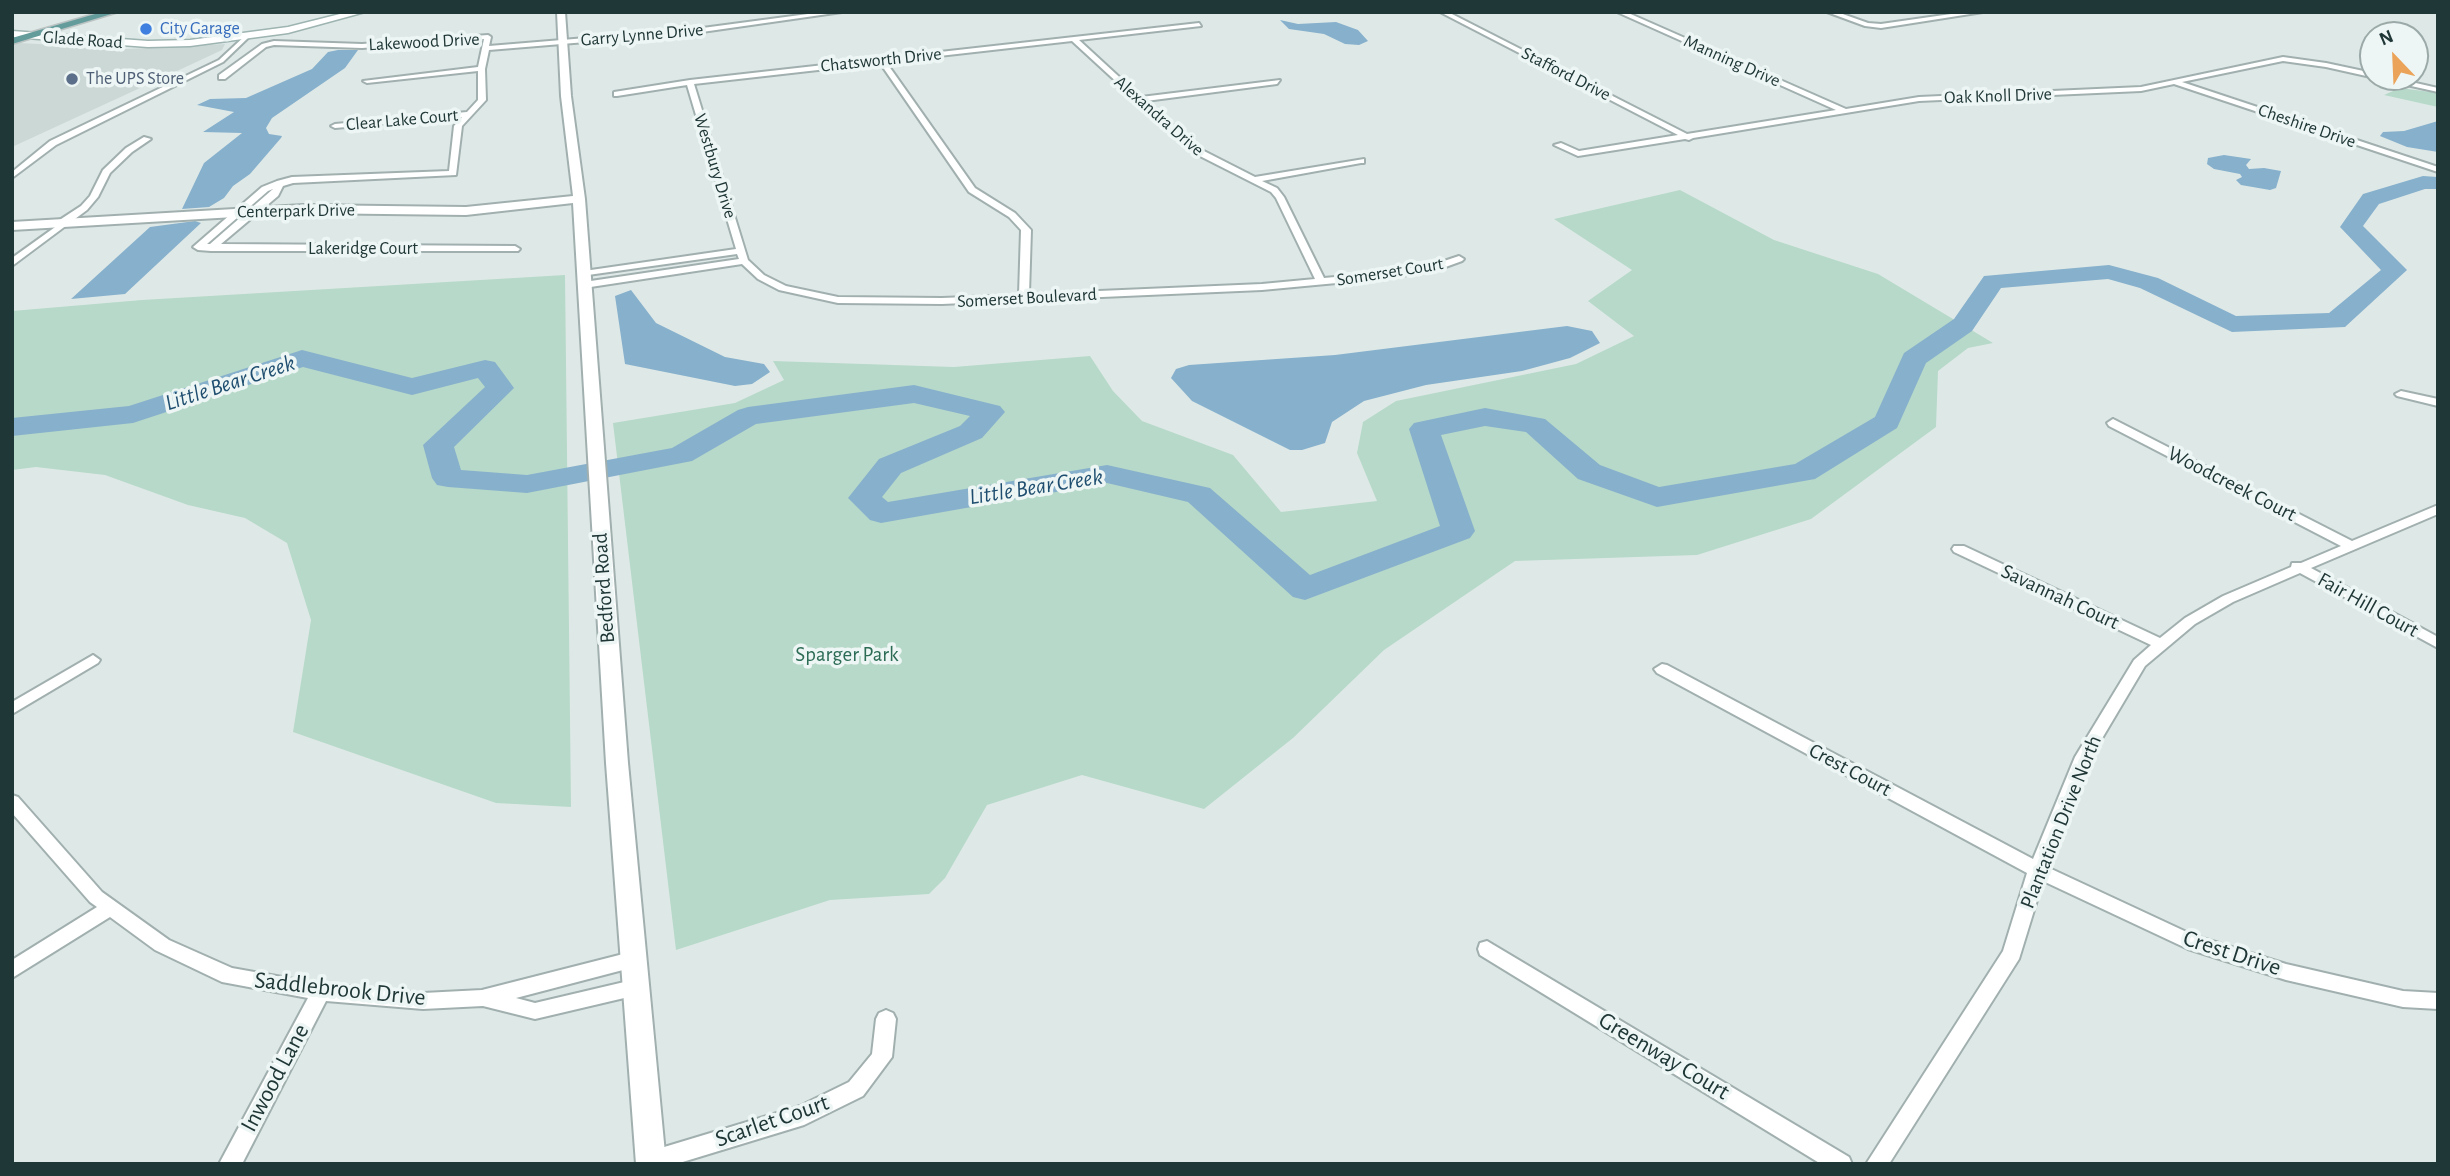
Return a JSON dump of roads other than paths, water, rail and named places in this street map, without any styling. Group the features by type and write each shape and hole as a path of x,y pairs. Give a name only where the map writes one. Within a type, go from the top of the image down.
{"main road":[{"path":"12,34 87,12"},
{"path":"12,41 113,12"},
{"name":"Glade Road","path":"12,34 160,44 247,36 318,24 360,12"}],"street":[{"name":"Bedford Road","path":"561,12 579,199 596,485 651,1162"},
{"name":"Garry Lynne Drive","path":"486,48 729,27 839,12"},
{"name":"Stafford Drive","path":"1443,12 1689,138"},
{"name":"Manning Drive","path":"1620,12 1845,111"},
{"path":"1830,12 1867,25 1980,12"},
{"name":"Chatsworth Drive","path":"617,94 690,82 1199,25"},
{"path":"12,176 53,143 221,61 247,36"},
{"name":"Lakewood Drive","path":"222,77 264,45 274,43 362,46 486,37 481,69 482,100 457,130 453,173 304,177 281,183 257,195 236,212"},
{"name":"Alexandra Drive","path":"1073,39 1197,151 1256,179 1280,197 1321,282"},
{"name":"Oak Knoll Drive","path":"1558,145 1578,154 1919,99 2126,90 2175,83 2270,61 2293,59 2438,90"},
{"path":"881,60 972,190 1012,215 1026,230 1024,298"},
{"path":"367,81 481,69"},
{"name":"Westbury Drive","path":"690,82 742,256"},
{"path":"1140,99 1277,82"},
{"name":"Cheshire Drive","path":"2175,83 2438,170"},
{"name":"Clear Lake Court","path":"335,126 469,114"},
{"path":"12,263 84,208 94,197 106,172 129,150 147,139"},
{"path":"1256,179 1362,161"},
{"path":"236,212 198,247 211,248 275,194 281,183"},
{"path":"257,195 275,194"},
{"name":"Centerpark Drive","path":"12,226 255,211 466,211 579,199"},
{"path":"215,230 233,230"},
{"name":"Lakeridge Court","path":"211,248 515,250"},
{"path":"584,280 742,256"},
{"name":"Somerset Boulevard","path":"742,256 761,277 783,288 838,300 878,303 1321,282"},
{"name":"Somerset Court","path":"1321,282 1420,271 1459,259"},
{"path":"2401,394 2438,403"},
{"name":"Woodcreek Court","path":"2113,423 2350,545"},
{"name":"Plantation Drive North","path":"1877,1164 2012,953 2038,870 2083,757 2122,687 2139,663 2161,644 2228,598 2297,566 2438,509"},
{"name":"Savannah Court","path":"1959,549 2161,644"},
{"name":"Fair Hill Court","path":"2297,566 2438,643"},
{"path":"12,709 93,660"},
{"name":"Crest Court","path":"1662,669 2038,870"},
{"name":"Saddlebrook Drive","path":"12,801 96,897 162,944 229,976 321,992 424,1001 482,998 635,959"},
{"name":"Crest Drive","path":"2038,870 2200,944 2299,975 2403,999 2438,1001"},
{"path":"12,970 110,908"},
{"name":"Greenway Court","path":"1487,949 1841,1164"},
{"name":"Saddlebrook Drive","path":"482,998 536,1011 638,987"},
{"name":"Inwood Lane","path":"230,1164 321,992"},
{"name":"Scarlet Court","path":"651,1162 804,1115 856,1089 883,1057 886,1019"}],"water":[{"path":"1280,20 1298,24 1336,22 1358,30 1368,41 1359,45 1345,44 1324,34 1289,29"},
{"path":"358,50 345,68 272,118 266,128 269,134 282,136 250,174 233,186 224,198 209,207 182,209 204,163 242,133 203,132 234,112 197,105 210,99 246,98 312,69 328,52"},
{"path":"2438,121 2438,152 2407,147 2380,136 2383,132 2404,131"},
{"path":"2224,155 2251,159 2246,165 2249,169 2281,171 2276,188 2270,190 2241,185 2236,180 2242,177 2240,174 2214,169 2207,164 2208,158"},
{"path":"195,221 201,223 125,294 71,299 150,227"},
{"path":"631,290 656,323 725,357 764,364 770,372 752,384 735,386 625,364 615,296"},
{"path":"1567,326 1592,331 1600,343 1570,358 1522,371 1426,385 1364,401 1332,422 1325,443 1302,450 1290,450 1192,401 1171,378 1176,369 1189,365 1335,355"}],"waterway":[{"name":"Little Bear Creek","path":"12,427 133,414 302,358 412,387 485,368 500,388 438,445 448,478 527,484 681,455 748,416 914,394 990,412 971,432 890,466 864,498 881,513 1107,474 1199,495 1305,589 1458,531 1424,429 1485,417 1535,425 1589,472 1657,497 1804,472 1887,422 1914,359 1963,325 1993,281 2109,272 2149,283 2232,324 2336,321 2395,270 2351,227 2371,199 2423,182 2438,183"}],"place":[{"name":"City Garage","path":"146,29"},
{"name":"The UPS Store","path":"72,79"}],"park label":[{"name":"Sparger Park","path":"847,655"}]}
